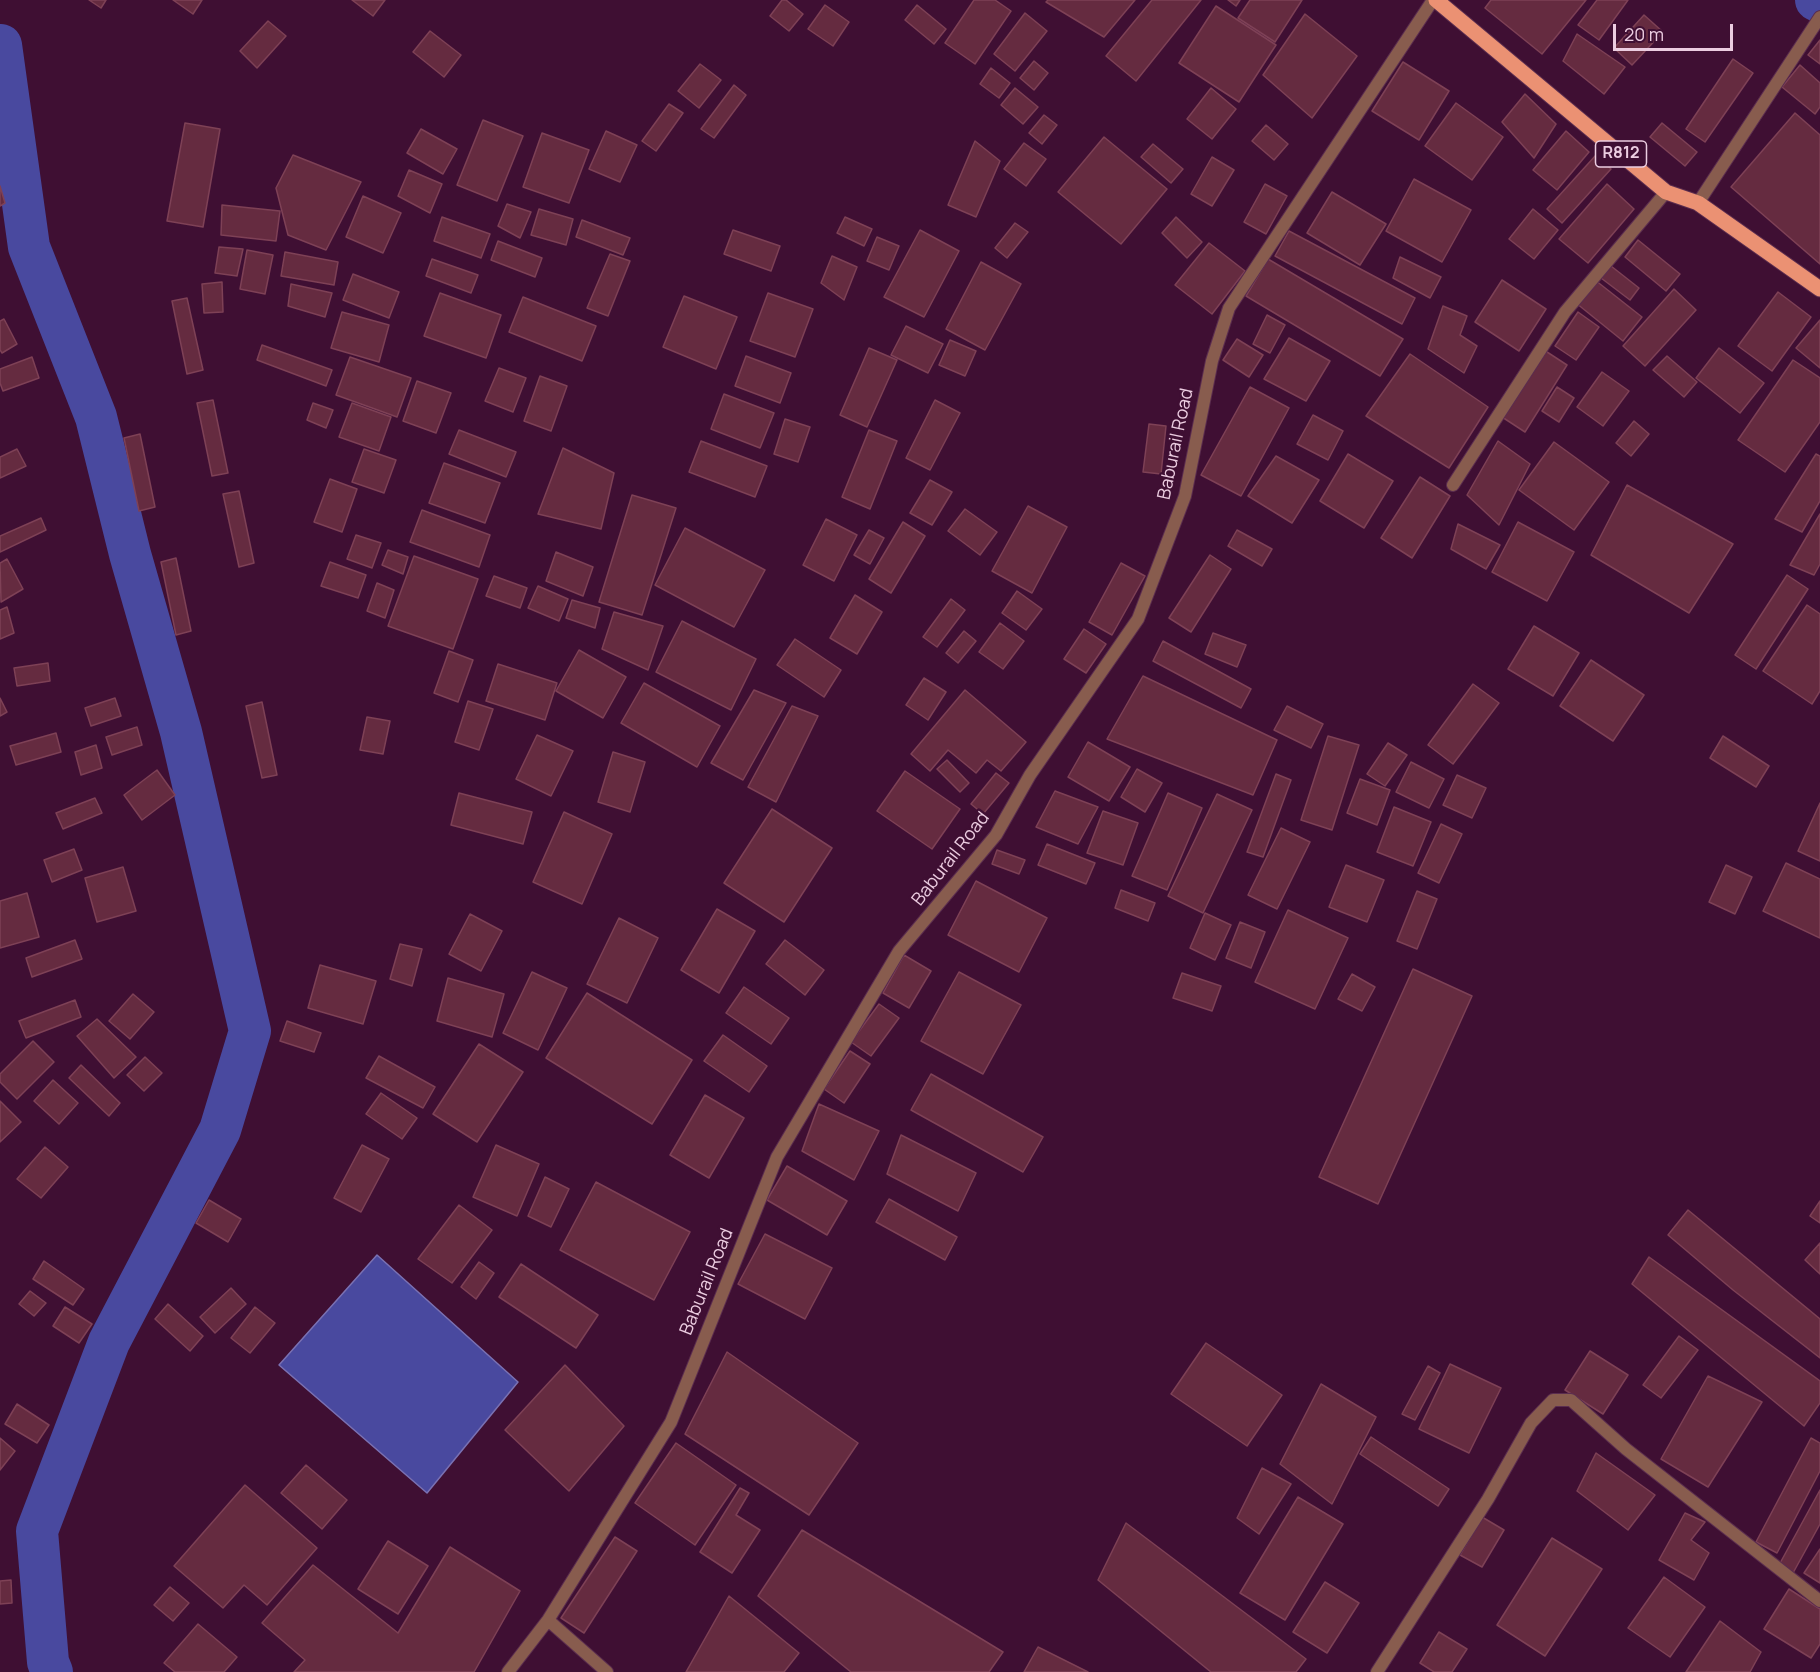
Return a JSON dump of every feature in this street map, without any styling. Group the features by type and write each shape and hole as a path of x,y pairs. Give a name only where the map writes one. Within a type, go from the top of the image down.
{"main road":[{"name":"R812","path":"1434,0 1666,192 1698,204 1820,289"}],"street":[{"name":"Baburail Road","path":"508,1672 548,1620 671,1422 777,1157 899,951 996,835 1030,775 1138,619 1185,496 1212,362 1228,308 1434,0"},
{"path":"1698,204 1820,17"},
{"path":"1453,485 1565,312 1666,192"},
{"path":"1377,1672 1488,1499 1531,1423 1553,1400 1571,1400 1626,1449 1820,1601"},
{"path":"548,1620 607,1672"}],"shaded area":[{"path":"377,1255 518,1382 427,1493 279,1365"}],"building":[{"path":"89,0 106,0 101,8"},
{"path":"173,0 202,0 193,14"},
{"path":"352,0 385,0 373,16"},
{"path":"782,0 786,0 803,14 789,31 770,16"},
{"path":"974,0 995,0 1011,11 975,64 945,43"},
{"path":"1048,0 1135,0 1104,37 1046,2"},
{"path":"1152,0 1201,0 1136,81 1106,56"},
{"path":"1228,0 1240,0 1236,6"},
{"path":"1250,0 1302,0 1275,42 1238,18"},
{"path":"1491,0 1586,0 1542,54 1485,8"},
{"path":"1597,0 1628,0 1599,40 1578,25"},
{"path":"825,5 849,22 833,46 808,29"},
{"path":"917,5 946,29 934,44 905,20"},
{"path":"1216,6 1276,45 1239,102 1179,63"},
{"path":"1025,13 1047,31 1015,71 994,54"},
{"path":"1305,14 1357,56 1312,118 1263,75"},
{"path":"1644,15 1663,32 1632,65 1614,48"},
{"path":"268,21 286,36 257,68 240,51"},
{"path":"430,31 461,55 444,77 413,52"},
{"path":"1577,34 1625,67 1604,94 1563,61"},
{"path":"1820,40 1820,64 1808,55"},
{"path":"1733,59 1753,73 1705,142 1686,129"},
{"path":"1034,61 1048,73 1034,90 1020,78"},
{"path":"1403,62 1449,91 1419,140 1372,111"},
{"path":"700,64 721,80 699,108 678,91"},
{"path":"1800,65 1820,83 1820,107 1815,114 1782,87"},
{"path":"991,68 1010,83 999,98 980,84"},
{"path":"734,85 746,95 714,138 701,129"},
{"path":"1015,88 1038,107 1023,124 1001,105"},
{"path":"1211,88 1236,109 1212,139 1187,119"},
{"path":"1525,94 1556,124 1534,158 1502,122"},
{"path":"1456,103 1503,137 1472,180 1425,146"},
{"path":"669,104 683,113 656,151 642,141"},
{"path":"1795,113 1820,135 1820,264 1731,187"},
{"path":"1044,115 1057,125 1042,144 1029,133"},
{"path":"483,120 523,136 497,201 457,185"},
{"path":"185,123 220,129 203,227 167,221"},
{"path":"1662,123 1697,152 1685,166 1650,137"},
{"path":"1266,125 1288,144 1274,160 1252,141"},
{"path":"421,129 457,149 443,174 407,153"},
{"path":"606,131 637,145 620,182 589,169"},
{"path":"1566,131 1589,152 1557,190 1533,170"},
{"path":"542,133 589,150 569,203 523,187"},
{"path":"1104,137 1167,189 1121,244 1058,192"},
{"path":"975,141 1000,161 976,217 948,205"},
{"path":"1024,143 1046,159 1026,186 1004,169"},
{"path":"1153,144 1183,169 1171,183 1141,157"},
{"path":"293,155 361,182 326,250 288,235 276,188"},
{"path":"1596,155 1611,169 1562,223 1547,209"},
{"path":"1212,157 1234,170 1212,206 1191,194"},
{"path":"409,170 442,184 430,213 398,196"},
{"path":"1414,179 1471,210 1442,262 1386,231"},
{"path":"1265,184 1287,196 1266,234 1244,222"},
{"path":"1607,184 1634,209 1588,263 1559,239"},
{"path":"0,186 5,203 0,206"},
{"path":"1332,192 1386,224 1360,265 1307,233"},
{"path":"363,196 401,213 383,253 346,237"},
{"path":"507,204 531,212 520,238 498,226"},
{"path":"222,205 280,211 276,241 221,235"},
{"path":"539,209 573,219 566,245 531,235"},
{"path":"1533,209 1558,230 1534,259 1509,239"},
{"path":"442,217 490,234 481,258 434,241"},
{"path":"845,217 872,229 864,246 837,233"},
{"path":"1176,217 1202,242 1187,258 1162,233"},
{"path":"582,220 630,238 623,255 576,237"},
{"path":"1015,223 1028,232 1007,258 995,248"},
{"path":"733,230 780,246 771,271 724,254"},
{"path":"920,230 959,251 924,317 884,297"},
{"path":"1289,231 1415,298 1402,324 1275,256"},
{"path":"877,237 899,246 889,270 867,261"},
{"path":"1638,240 1680,274 1666,291 1625,257"},
{"path":"498,241 542,258 535,277 491,260"},
{"path":"1209,243 1245,271 1212,314 1175,285"},
{"path":"219,247 243,249 237,276 215,273"},
{"path":"247,250 273,255 265,294 240,289"},
{"path":"285,252 338,262 334,285 281,276"},
{"path":"610,254 630,261 608,316 587,308"},
{"path":"832,256 857,267 844,300 821,283"},
{"path":"1400,257 1441,277 1430,298 1393,278"},
{"path":"432,259 478,275 471,293 426,276"},
{"path":"1268,259 1403,339 1380,376 1246,296"},
{"path":"981,262 1021,284 985,350 946,329"},
{"path":"1611,266 1639,288 1630,300 1601,278"},
{"path":"353,274 399,292 389,318 343,300"},
{"path":"1502,280 1546,309 1519,351 1475,322"},
{"path":"1595,280 1642,317 1623,341 1576,303"},
{"path":"222,282 223,312 204,313 202,284"},
{"path":"291,284 332,293 325,317 288,306"},
{"path":"1674,289 1696,310 1645,366 1623,346"},
{"path":"1778,292 1811,317 1772,371 1738,346"},
{"path":"440,293 501,315 486,358 424,336"},
{"path":"768,293 813,309 795,357 750,341"},
{"path":"684,296 737,317 716,369 663,347"},
{"path":"523,297 596,326 582,361 509,332"},
{"path":"187,298 203,370 187,374 172,301"},
{"path":"1443,306 1467,316 1460,335 1477,346 1464,373 1428,349"},
{"path":"342,312 389,325 379,362 331,348"},
{"path":"1578,312 1599,327 1576,360 1555,346"},
{"path":"1267,315 1285,325 1270,353 1253,344"},
{"path":"4,319 17,344 2,353 0,350 0,321"},
{"path":"1820,320 1820,368 1796,348"},
{"path":"906,326 943,344 928,373 891,355"},
{"path":"1289,338 1330,361 1306,401 1264,379"},
{"path":"1237,339 1263,355 1249,377 1223,360"},
{"path":"950,340 976,351 965,376 939,365"},
{"path":"262,345 332,370 326,386 257,360"},
{"path":"869,348 897,360 867,427 840,415"},
{"path":"1719,348 1764,383 1740,413 1696,378"},
{"path":"1544,350 1567,365 1525,432 1502,417"},
{"path":"1410,354 1488,407 1449,468 1366,416"},
{"path":"746,356 791,373 780,403 735,386"},
{"path":"1667,356 1697,382 1684,397 1653,370"},
{"path":"32,357 39,378 3,391 0,383 0,369"},
{"path":"350,357 411,378 397,417 336,395"},
{"path":"1793,360 1820,378 1820,422 1785,472 1738,440"},
{"path":"499,368 526,378 513,412 485,401"},
{"path":"1602,372 1629,391 1603,426 1577,407"},
{"path":"540,376 567,386 551,431 524,421"},
{"path":"417,381 451,393 436,433 403,421"},
{"path":"1250,387 1289,408 1241,496 1201,475"},
{"path":"1557,387 1574,398 1559,422 1542,411"},
{"path":"724,394 774,413 760,448 711,429"},
{"path":"213,400 228,473 212,476 197,403"},
{"path":"935,400 960,413 930,470 906,458"},
{"path":"313,403 333,410 326,428 307,420"},
{"path":"352,403 391,417 379,451 339,437"},
{"path":"1313,415 1343,431 1328,460 1297,444"},
{"path":"785,419 810,427 798,462 774,454"},
{"path":"1634,421 1649,434 1631,456 1616,443"},
{"path":"1149,424 1166,426 1161,474 1143,472"},
{"path":"459,430 516,452 506,477 449,454"},
{"path":"869,430 897,441 870,509 842,497"},
{"path":"140,434 155,507 139,511 124,438"},
{"path":"701,441 767,466 755,497 689,472"},
{"path":"1498,441 1530,464 1499,525 1467,495"},
{"path":"1554,442 1609,482 1574,530 1519,490"},
{"path":"563,448 614,473 601,529 538,514"},
{"path":"17,449 26,466 0,478 0,457"},
{"path":"364,449 396,460 384,493 352,482"},
{"path":"1348,454 1393,481 1364,528 1320,501"},
{"path":"1816,454 1820,456 1820,501 1802,532 1775,519"},
{"path":"1276,456 1319,480 1292,523 1248,496"},
{"path":"444,463 500,483 485,523 429,503"},
{"path":"1420,477 1450,496 1412,558 1381,538"},
{"path":"330,479 357,489 342,532 314,522"},
{"path":"930,480 952,492 932,525 910,513"},
{"path":"1627,485 1733,544 1689,613 1591,555"},
{"path":"239,491 254,563 239,567 223,494"},
{"path":"632,495 676,508 642,615 599,602"},
{"path":"1028,506 1067,527 1032,593 992,571"},
{"path":"965,509 997,532 980,555 948,531"},
{"path":"422,510 490,535 479,567 410,542"},
{"path":"1820,514 1820,564 1814,575 1790,565"},
{"path":"41,518 46,530 0,552 0,536"},
{"path":"826,519 857,535 834,581 803,565"},
{"path":"903,522 925,536 891,593 869,579"},
{"path":"1518,522 1574,552 1547,601 1492,572"},
{"path":"1458,524 1500,545 1486,569 1451,549"},
{"path":"685,528 765,570 734,627 655,585"},
{"path":"869,530 884,538 870,564 854,555"},
{"path":"1237,530 1272,549 1262,566 1228,546"},
{"path":"356,535 381,543 372,568 347,559"},
{"path":"388,550 408,557 403,574 382,565"},
{"path":"556,552 593,567 583,596 546,581"},
{"path":"1210,555 1231,569 1191,632 1169,618"},
{"path":"414,556 478,579 453,649 388,626"},
{"path":"176,558 191,631 176,635 161,562"},
{"path":"7,559 23,589 1,602 0,563"},
{"path":"330,562 366,575 358,598 321,586"},
{"path":"1121,563 1145,576 1112,635 1089,622"},
{"path":"1787,575 1808,589 1756,669 1735,655"},
{"path":"494,576 527,588 520,608 486,596"},
{"path":"377,583 394,590 385,618 367,611"},
{"path":"538,586 568,599 559,621 528,608"},
{"path":"1017,591 1042,609 1026,630 1002,613"},
{"path":"855,595 882,612 857,654 830,638"},
{"path":"951,599 965,610 937,647 923,637"},
{"path":"572,600 600,608 595,628 566,618"},
{"path":"1807,605 1820,614 1820,691 1812,704 1763,671"},
{"path":"7,607 14,633 0,639 0,610"},
{"path":"614,612 663,626 648,670 602,649"},
{"path":"682,621 756,659 731,710 656,672"},
{"path":"1000,623 1024,641 1003,669 979,652"},
{"path":"1534,626 1579,653 1553,696 1508,669"},
{"path":"1084,629 1106,644 1086,673 1064,659"},
{"path":"964,631 976,641 958,663 946,653"},
{"path":"1213,633 1246,645 1237,667 1205,654"},
{"path":"795,639 841,670 824,697 777,665"},
{"path":"1163,641 1251,689 1241,708 1153,661"},
{"path":"579,650 626,677 603,718 556,691"},
{"path":"449,651 473,660 458,702 434,693"},
{"path":"1591,660 1644,695 1613,741 1560,706"},
{"path":"48,663 50,681 17,686 14,668"},
{"path":"498,664 557,683 545,720 486,701"},
{"path":"1143,676 1277,740 1253,795 1107,739"},
{"path":"924,678 946,692 928,720 906,705"},
{"path":"644,683 720,726 697,767 621,723"},
{"path":"1473,684 1499,703 1453,764 1428,745"},
{"path":"754,690 786,703 743,780 711,763"},
{"path":"965,690 1026,742 1001,771 987,760 976,773 948,750 930,771 911,754"},
{"path":"0,698 7,712 0,716"},
{"path":"115,698 121,716 91,726 85,708"},
{"path":"468,701 493,709 479,750 455,742"},
{"path":"262,702 277,775 262,778 246,706"},
{"path":"792,706 818,716 776,802 748,787"},
{"path":"1287,706 1323,724 1311,748 1274,730"},
{"path":"367,717 390,721 383,754 360,750"},
{"path":"137,727 142,745 112,755 106,737"},
{"path":"56,733 61,752 16,765 10,746"},
{"path":"537,735 573,751 551,796 516,779"},
{"path":"1328,736 1359,745 1332,830 1301,820"},
{"path":"1723,736 1769,766 1756,787 1710,758"},
{"path":"1088,742 1130,767 1109,801 1068,777"},
{"path":"1388,743 1407,755 1385,786 1367,774"},
{"path":"96,745 102,768 81,775 75,752"},
{"path":"613,752 645,762 630,812 598,802"},
{"path":"947,760 969,783 960,792 937,769"},
{"path":"1411,762 1444,779 1429,808 1396,792"},
{"path":"1137,769 1162,783 1145,812 1121,797"},
{"path":"157,770 175,795 142,820 124,795"},
{"path":"905,771 960,809 932,849 877,811"},
{"path":"996,773 1009,783 983,814 971,804"},
{"path":"1276,774 1291,780 1263,857 1247,852"},
{"path":"1457,775 1486,788 1472,818 1443,805"},
{"path":"1360,779 1390,790 1377,825 1347,813"},
{"path":"1055,791 1098,807 1078,844 1036,827"},
{"path":"459,793 532,812 523,844 451,825"},
{"path":"1168,793 1202,808 1167,890 1132,876"},
{"path":"1217,794 1252,810 1203,913 1168,896"},
{"path":"95,798 102,813 63,829 56,813"},
{"path":"1820,803 1820,861 1798,851"},
{"path":"1394,807 1431,822 1413,866 1377,852"},
{"path":"772,809 832,848 784,922 724,883"},
{"path":"1103,811 1138,823 1123,865 1087,853"},
{"path":"564,812 612,834 582,904 533,882"},
{"path":"1441,824 1462,834 1439,883 1418,873"},
{"path":"1281,828 1310,842 1277,909 1248,895"},
{"path":"1047,844 1095,863 1086,884 1038,865"},
{"path":"74,849 82,870 52,882 44,860"},
{"path":"997,850 1025,860 1019,874 992,864"},
{"path":"1786,863 1820,879 1820,938 1763,911"},
{"path":"1346,865 1384,880 1367,922 1329,907"},
{"path":"1726,865 1752,877 1735,914 1709,902"},
{"path":"123,867 136,911 97,922 85,878"},
{"path":"976,881 1047,918 1019,972 948,935"},
{"path":"1121,890 1155,903 1148,921 1115,908"},
{"path":"1417,891 1437,899 1417,949 1397,941"},
{"path":"27,893 39,937 0,948 0,901"},
{"path":"717,909 755,931 719,993 681,970"},
{"path":"1288,910 1348,938 1315,1009 1255,982"},
{"path":"1205,913 1231,925 1215,960 1190,948"},
{"path":"470,914 502,931 481,971 449,954"},
{"path":"619,918 658,938 627,1003 587,984"},
{"path":"1240,922 1265,932 1251,968 1226,958"},
{"path":"75,940 82,959 32,977 26,958"},
{"path":"785,940 824,970 805,995 766,964"},
{"path":"400,944 422,949 412,986 390,979"},
{"path":"904,955 931,971 909,1008 883,993"},
{"path":"320,965 376,981 363,1024 308,1008"},
{"path":"1413,969 1472,996 1378,1204 1319,1177"},
{"path":"532,972 567,988 538,1050 503,1033"},
{"path":"959,972 1021,1005 983,1074 921,1041"},
{"path":"1182,973 1221,986 1212,1011 1173,998"},
{"path":"1352,974 1375,987 1362,1011 1338,999"},
{"path":"448,978 504,994 492,1037 437,1021"},
{"path":"744,987 789,1018 771,1044 726,1013"},
{"path":"587,993 692,1060 652,1124 546,1058"},
{"path":"133,994 154,1012 130,1039 109,1021"},
{"path":"75,1000 81,1017 26,1038 19,1021"},
{"path":"879,1004 899,1018 871,1056 851,1042"},
{"path":"97,1019 136,1057 114,1078 77,1036"},
{"path":"287,1021 321,1033 314,1052 280,1041"},
{"path":"723,1035 767,1066 749,1092 704,1061"},
{"path":"33,1041 54,1062 17,1099 0,1082 0,1074"},
{"path":"479,1044 523,1072 477,1142 433,1114"},
{"path":"850,1051 870,1064 844,1103 824,1089"},
{"path":"379,1056 435,1087 423,1108 366,1078"},
{"path":"145,1057 162,1073 144,1091 127,1075"},
{"path":"81,1065 120,1103 109,1116 69,1078"},
{"path":"931,1074 1043,1137 1023,1172 911,1110"},
{"path":"53,1080 78,1103 59,1124 34,1101"},
{"path":"381,1093 417,1118 402,1139 366,1114"},
{"path":"705,1095 744,1118 709,1178 670,1155"},
{"path":"0,1101 21,1122 0,1142"},
{"path":"819,1104 879,1131 854,1180 802,1151"},
{"path":"901,1135 976,1173 958,1211 887,1174"},
{"path":"362,1145 389,1159 361,1212 334,1198"},
{"path":"496,1145 539,1164 517,1216 473,1197"},
{"path":"45,1147 68,1167 41,1198 17,1179"},
{"path":"787,1166 847,1201 827,1235 767,1200"},
{"path":"545,1177 569,1189 551,1227 528,1216"},
{"path":"596,1182 690,1232 654,1300 560,1250"},
{"path":"889,1199 957,1237 945,1260 876,1222"},
{"path":"209,1200 241,1219 228,1242 196,1223"},
{"path":"1820,1201 1820,1223 1810,1216"},
{"path":"459,1205 492,1230 452,1283 418,1259"},
{"path":"1688,1210 1820,1319 1820,1358 1733,1290 1668,1235"},
{"path":"765,1234 832,1268 805,1319 738,1284"},
{"path":"1820,1243 1820,1274 1805,1260"},
{"path":"1649,1257 1820,1381 1820,1403 1804,1426 1632,1284"},
{"path":"44,1261 84,1289 73,1305 33,1279"},
{"path":"479,1262 494,1273 476,1299 461,1287"},
{"path":"521,1264 598,1315 576,1348 499,1297"},
{"path":"231,1288 246,1304 215,1333 200,1317"},
{"path":"30,1291 46,1303 34,1316 19,1304"},
{"path":"168,1304 203,1336 190,1351 155,1319"},
{"path":"65,1307 92,1324 79,1343 53,1326"},
{"path":"255,1307 275,1323 250,1353 231,1338"},
{"path":"1679,1336 1698,1350 1661,1398 1643,1385"},
{"path":"1206,1343 1282,1395 1247,1446 1171,1394"},
{"path":"1590,1351 1628,1375 1603,1414 1565,1390"},
{"path":"727,1352 858,1443 809,1515 685,1434"},
{"path":"1450,1364 1501,1388 1469,1453 1419,1429"},
{"path":"565,1365 624,1426 569,1491 505,1430"},
{"path":"1428,1366 1440,1373 1415,1420 1402,1414"},
{"path":"1708,1376 1762,1402 1708,1487 1661,1459"},
{"path":"1321,1384 1376,1417 1332,1504 1280,1464"},
{"path":"17,1404 49,1425 37,1443 5,1424"},
{"path":"1371,1437 1449,1489 1438,1506 1360,1454"},
{"path":"0,1438 15,1451 0,1470"},
{"path":"1811,1438 1820,1443 1820,1471 1777,1553 1756,1542"},
{"path":"676,1443 736,1485 695,1545 635,1503"},
{"path":"1596,1453 1655,1495 1628,1530 1577,1491"},
{"path":"306,1465 347,1500 322,1529 281,1493"},
{"path":"1262,1468 1291,1484 1259,1534 1237,1518"},
{"path":"245,1485 317,1548 267,1605 244,1585 223,1608 174,1566"},
{"path":"740,1488 749,1493 736,1515 760,1530 732,1573 700,1552"},
{"path":"1820,1490 1820,1524 1793,1573 1779,1565"},
{"path":"1298,1497 1343,1524 1285,1620 1240,1593"},
{"path":"1685,1513 1705,1522 1691,1540 1709,1553 1694,1580 1659,1560"},
{"path":"1482,1517 1504,1530 1482,1567 1460,1555"},
{"path":"1126,1523 1306,1659 1296,1672 1211,1672 1098,1580"},
{"path":"802,1530 1003,1652 989,1672 851,1672 758,1596"},
{"path":"615,1537 637,1551 584,1633 561,1618"},
{"path":"1552,1538 1602,1569 1545,1656 1497,1625"},
{"path":"388,1541 428,1566 398,1614 358,1589"},
{"path":"450,1547 520,1591 474,1672 294,1672 305,1660 262,1623 313,1565 398,1633"},
{"path":"1820,1549 1820,1583 1804,1573"},
{"path":"1664,1577 1705,1607 1670,1657 1628,1628"},
{"path":"11,1580 12,1603 0,1604 0,1581"},
{"path":"1325,1582 1359,1603 1327,1653 1293,1632"},
{"path":"170,1587 189,1603 173,1621 154,1605"},
{"path":"1789,1589 1820,1609 1820,1644 1811,1658 1764,1629"},
{"path":"729,1596 799,1653 784,1672 686,1672"},
{"path":"1720,1621 1761,1652 1750,1672 1686,1672"},
{"path":"198,1624 237,1657 224,1672 175,1672 164,1663"},
{"path":"1439,1632 1467,1649 1452,1672 1434,1672 1420,1663"},
{"path":"1038,1647 1088,1672 1024,1672"}],"waterway":[{"path":"1816,0 1820,2"},
{"path":"1,45 29,247 96,417 130,554 181,732 250,1031 220,1130 109,1342 37,1531 48,1662 52,1672"}]}
